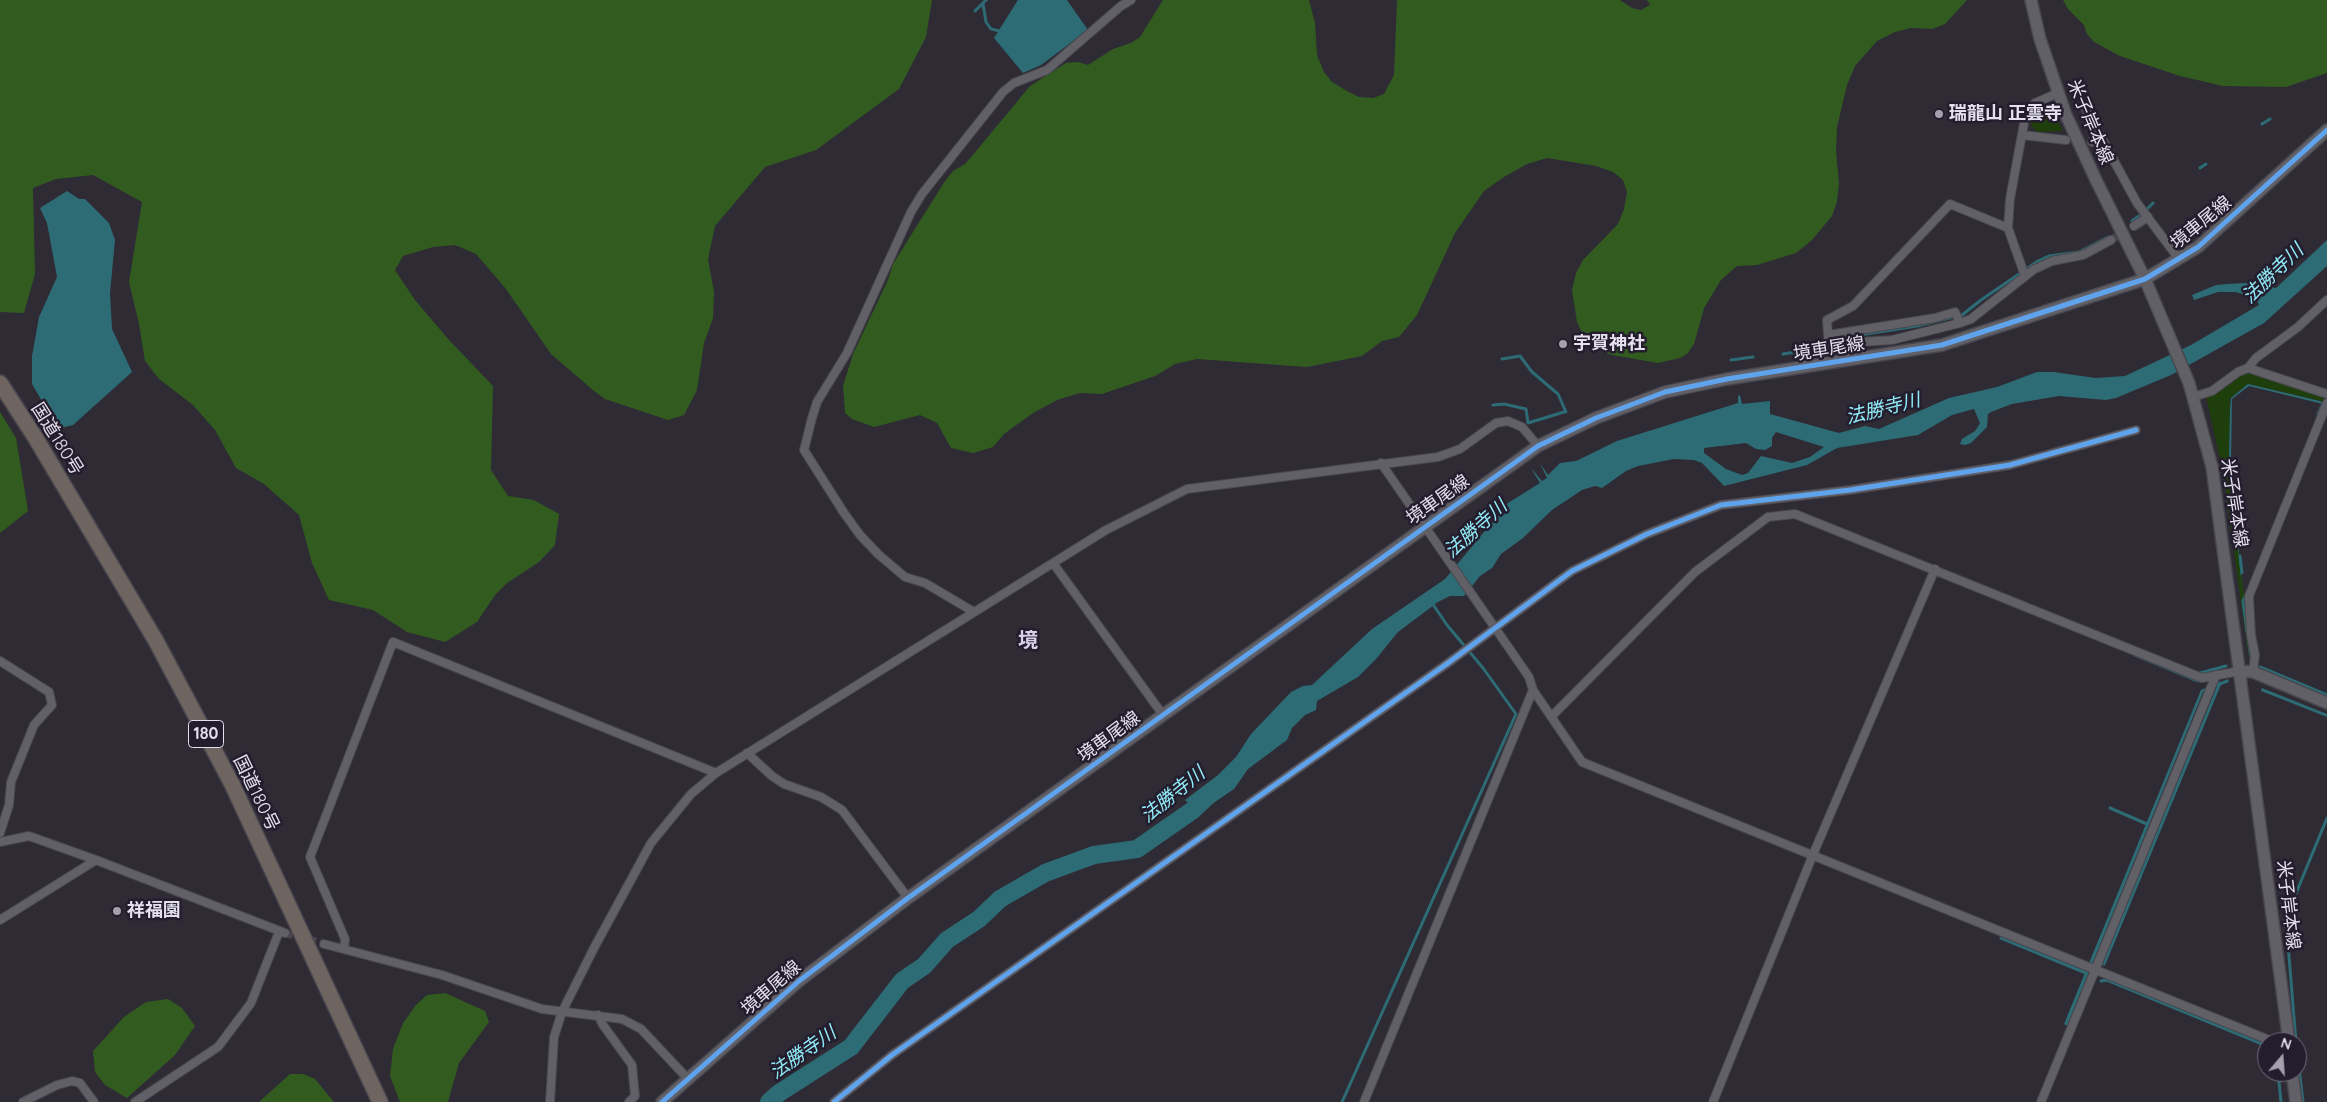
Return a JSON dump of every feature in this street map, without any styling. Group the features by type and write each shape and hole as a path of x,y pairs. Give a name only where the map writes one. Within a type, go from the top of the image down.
{"highway":[{"name":"国道180号","path":"0,383 35,437 156,642 223,767 380,1102"}],"main road":[{"name":"米子岸本線","path":"2032,0 2040,40 2058,93 2096,180 2152,294 2189,384 2212,467 2288,1032"},
{"name":"境車尾線","path":"662,1102 799,981 908,898 1538,446 1596,418 1665,392 1727,379 1942,345 2064,307 2145,279 2198,248 2327,130"},
{"path":"2240,671 2253,672 2327,703"},
{"path":"2293,1082 2296,1102"}],"street":[{"path":"974,612 925,583 905,577 860,535 804,450 812,418 817,402 847,353 911,212 922,194 1003,92 1014,84 1047,70 1121,6 1131,0"},
{"path":"2024,272 2008,228 2010,198 2029,108 2035,103 2058,93"},
{"path":"2084,106 2137,203 2179,259"},
{"path":"2022,135 2066,140"},
{"path":"2092,142 2103,142"},
{"path":"2008,228 1950,204 1853,306 1827,320 1829,344 1892,340 1959,319 1970,319 2024,272 2052,261 2082,255 2111,240"},
{"path":"2134,226 2148,217"},
{"path":"2193,397 2212,391 2238,372 2248,368 2256,358 2298,327 2327,300"},
{"path":"1828,335 1935,318 1955,312 1959,319"},
{"path":"2248,368 2327,394"},
{"path":"2253,672 2255,655 2251,635 2249,596 2326,405"},
{"path":"550,1102 554,1037 562,1012 651,843 691,794 716,773 1106,530 1188,489 1438,457 1460,449 1496,423 1508,421 1522,427 1538,446"},
{"path":"834,1102 892,1055 1495,629 1572,572 1648,534 1721,505 1850,490 2010,464 2136,430"},
{"path":"1381,464 1530,677 1533,690 1582,762 1812,857 2257,1035"},
{"path":"1552,716 1695,572 1768,516 1795,514 2202,678 2216,679 2240,671"},
{"path":"1053,563 1163,715"},
{"path":"1713,1102 1812,857 1935,569"},
{"path":"344,949 345,939 310,857 394,642 716,773"},
{"path":"0,661 49,692 52,705 34,725 11,782 9,805 0,833"},
{"path":"2041,1102 2216,679"},
{"path":"1364,1102 1533,690"},
{"path":"747,753 772,776 784,784 821,797 842,810 908,898"},
{"path":"0,842 29,836 96,860 282,933 250,1003 218,1047 136,1102"},
{"path":"0,920 96,860"},
{"path":"324,944 442,975 542,1008 562,1012 598,1014 622,1019 641,1029 688,1079"},
{"path":"598,1014 603,1025 632,1065 635,1096 628,1102"},
{"path":"23,1102 57,1085 72,1081 80,1084 94,1102"}],"green space":[{"path":"0,0 932,0 926,37 899,89 816,150 765,167 715,226 708,259 714,292 713,318 704,343 697,390 684,415 668,420 605,399 594,391 551,354 506,289 476,254 455,245 433,247 403,256 395,270 415,300 449,340 493,386 491,470 508,496 534,500 559,514 555,545 539,562 507,583 495,595 477,622 445,642 407,632 373,610 329,600 312,563 299,515 264,484 236,468 215,430 193,405 159,379 145,361 129,282 142,202 93,175 56,179 33,188 35,274 24,313 0,312"},
{"path":"1163,0 1309,0 1315,23 1317,55 1324,72 1332,82 1347,91 1359,97 1373,98 1384,94 1394,75 1397,0 1620,0 1632,8 1641,10 1650,5 1647,0 1967,0 1945,24 1932,29 1911,28 1895,32 1877,41 1855,66 1847,85 1837,127 1836,151 1839,184 1837,202 1832,216 1812,240 1796,253 1757,265 1737,266 1721,280 1704,308 1694,344 1687,354 1680,358 1658,363 1612,355 1589,347 1577,322 1572,290 1576,273 1583,260 1618,224 1624,209 1627,192 1623,180 1613,172 1596,166 1547,158 1527,164 1484,191 1455,233 1417,315 1399,337 1382,341 1362,356 1307,367 1197,359 1175,364 1155,376 1102,394 1080,393 1057,400 1033,413 1004,434 993,447 973,453 951,448 937,423 920,415 874,427 852,419 845,413 843,386 853,354 888,280 893,264 945,181 953,171 965,164 1030,86 1066,63 1078,62 1088,65 1113,49 1131,43 1140,37"},
{"path":"2063,0 2327,0 2327,73 2286,87 2223,86 2180,76 2120,56 2094,42 2087,34 2084,25 2068,9"},
{"path":"2040,108 2053,114 2063,131 2037,132 2031,125 2034,113"},
{"path":"2247,371 2323,395 2325,402 2248,384 2230,398 2229,460 2251,659 2248,653 2223,472 2206,396"},
{"path":"0,412 16,438 28,511 0,533"},
{"path":"445,993 485,1011 489,1022 459,1063 448,1102 400,1102 390,1076 393,1049 403,1023 416,1005 427,995"},
{"path":"168,999 182,1008 195,1026 175,1055 127,1098 105,1085 95,1072 93,1051 124,1017 146,1002"},
{"path":"290,1074 303,1074 315,1079 334,1102 259,1102"}],"water":[{"path":"1018,0 1067,0 1088,30 1041,65 1023,73 994,38"},
{"path":"67,191 79,199 85,199 109,223 115,240 110,293 112,329 132,372 73,425 61,428 56,425 32,384 32,356 39,317 57,277 47,223 40,208"},
{"path":"2327,240 2327,266 2264,323 2171,375 2116,398 2106,400 2059,396 2012,404 1988,414 1987,427 1971,443 1965,445 1960,444 1962,439 1975,431 1980,423 1974,409 1952,415 1918,435 1837,448 1807,465 1724,486 1702,463 1694,460 1674,459 1638,466 1626,471 1602,488 1595,486 1582,490 1552,510 1523,538 1501,554 1492,568 1480,576 1464,596 1450,596 1438,602 1398,632 1358,677 1317,701 1316,710 1305,715 1292,728 1287,740 1248,769 1234,789 1199,813 1185,800 1218,775 1236,757 1251,734 1291,692 1303,686 1312,685 1372,629 1445,579 1508,503 1540,483 1531,468 1542,481 1547,478 1540,463 1548,475 1560,463 1576,461 1617,441 1738,403 1738,396 1740,395 1742,404 1770,401 1770,414 1839,433 1865,426 1879,429 1949,398 1997,387 2037,372 2054,372 2095,378 2125,376 2191,345 2259,305 2255,297 2235,292 2218,292 2194,300 2192,295 2216,285 2228,284 2245,283 2276,288","holes":["1776,432 1824,447 1810,457 1792,463 1761,456 1748,473 1742,475 1726,469 1704,453 1704,448 1746,443 1756,449 1765,450 1772,446 1772,438"]},
{"path":"2248,384 2320,401 2327,405 2249,386 2232,399 2231,461 2243,598 2229,460 2230,408 2231,398"},
{"path":"2228,679 2229,682 2203,692 2067,1026 2064,1024 2201,690"},
{"path":"2262,688 2327,714 2327,717 2261,691"}],"waterway":[{"path":"975,11 986,0"},
{"path":"983,4 986,22 991,29 1000,31"},
{"path":"2262,124 2270,119"},
{"path":"2200,168 2206,164"},
{"path":"2148,208 2153,203"},
{"path":"2132,221 2139,216"},
{"path":"1834,339 1917,326 1962,315 2038,261 2049,256 2079,252 2108,237"},
{"path":"1783,354 1814,349"},
{"path":"1502,359 1520,356 1532,372 1558,394 1566,412"},
{"path":"1731,360 1753,357"},
{"path":"2318,414 2323,403"},
{"path":"1493,405 1504,404 1526,409 1528,423 1564,412"},
{"path":"2240,556 2242,573"},
{"path":"2247,592 2243,601 2247,632"},
{"path":"1342,1102 1516,714 1432,603"},
{"path":"2248,638 2251,657"},
{"path":"2135,655 2198,681"},
{"path":"2200,673 2226,666"},
{"path":"2260,667 2327,695"},
{"path":"2104,964 2220,683"},
{"name":"法勝寺川","path":"769,1102 779,1093 851,1047 902,981 924,966 947,940 979,919 1000,899 1045,873 1094,855 1137,849 1193,810 1212,792"},
{"path":"2110,808 2147,824"},
{"path":"2286,927 2285,920 2327,818"},
{"path":"2287,932 2295,1032"},
{"path":"2001,938 2086,973"},
{"path":"2101,981 2107,980 2257,1042"},
{"path":"2279,1082 2281,1102"},
{"path":"2301,1082 2303,1102"}],"tunnel":[{"path":"2111,240 2134,226"},
{"path":"285,933 324,944"}],"cycle path":[{"path":"662,1102 799,981 908,898 1538,446 1596,418 1665,392 1727,379 1942,345 2145,279 2198,247 2327,130"},
{"path":"834,1102 892,1055 1448,663 1572,571 1647,534 1721,505 1850,490 2010,465 2136,430"}],"place":[{"name":"瑞龍山 正雲寺","path":"1939,114"},
{"name":"宇賀神社","path":"1563,344"},
{"name":"祥福園","path":"117,911"}],"district":[{"name":"境","path":"1028,641"}]}
